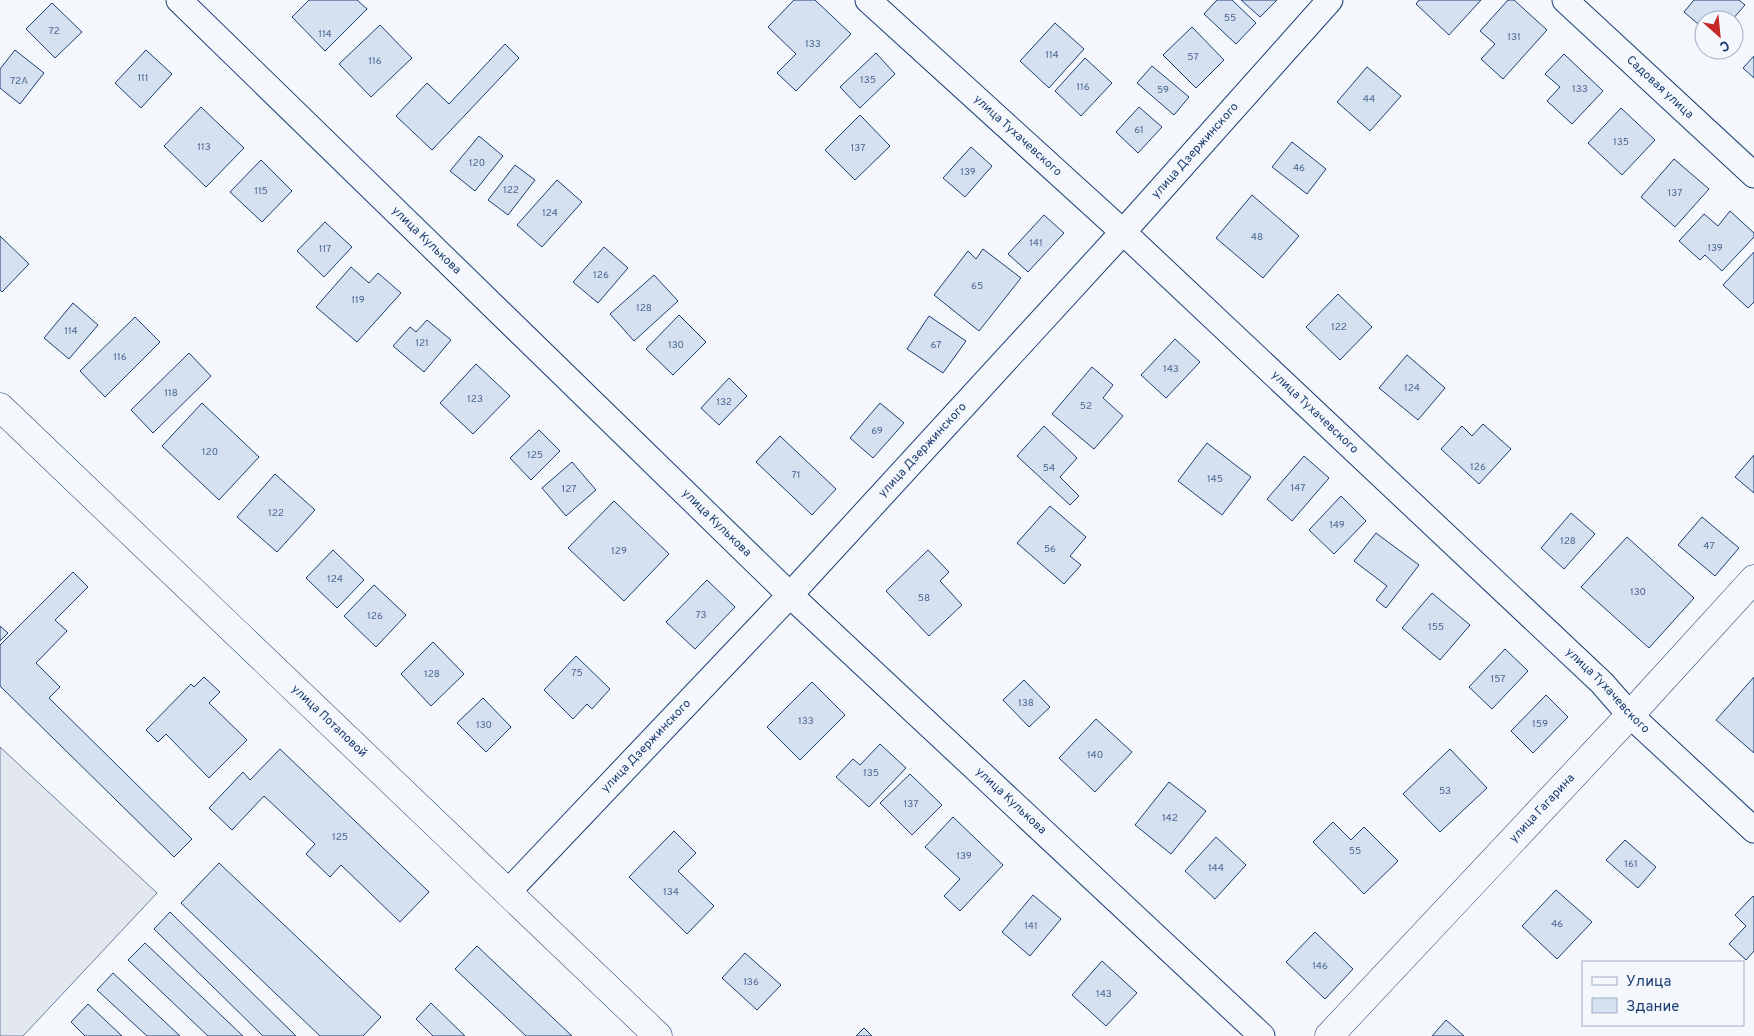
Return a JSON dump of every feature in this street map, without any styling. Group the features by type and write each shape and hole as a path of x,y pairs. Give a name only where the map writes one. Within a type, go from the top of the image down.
{"main road":[{"name":"улица Потаповой","path":"0,407 658,1036"},
{"name":"улица Гагарина","path":"1329,1036 1630,715 1754,579"}],"street":[{"name":"улица Кулькова","path":"179,0 790,595 1262,1036"},
{"name":"улица Тухачевского","path":"868,0 1123,232 1602,683 1630,715 1754,830"},
{"name":"улица Дзержинского","path":"508,892 790,595 1123,232 1330,0"},
{"name":"Садовая улица","path":"1565,0 1754,175"}],"shaded area":[{"path":"0,747 157,893 23,1036 0,1036"}],"building":[{"path":"309,0 357,0 367,9 325,51 292,17"},
{"path":"794,0 815,0 851,34 796,91 777,73 796,54 768,27"},
{"path":"1217,0 1232,0 1256,23 1236,44 1204,14"},
{"path":"1241,0 1277,0 1260,17"},
{"path":"1419,0 1481,0 1449,35 1416,4"},
{"path":"1508,0 1514,0 1547,30 1503,79 1481,59 1495,44 1480,31"},
{"path":"1694,0 1739,0 1745,5 1741,10 1694,10 1694,20 1684,12"},
{"path":"52,3 82,32 55,58 26,29"},
{"path":"1055,23 1084,49 1049,88 1020,61"},
{"path":"380,25 412,58 371,97 339,64"},
{"path":"1192,27 1224,60 1196,88 1163,55"},
{"path":"505,44 519,58 432,150 396,116 427,83 449,104"},
{"path":"15,50 44,73 20,104 0,88 0,69"},
{"path":"146,50 172,74 141,108 115,83"},
{"path":"876,53 895,74 860,108 840,87"},
{"path":"1564,54 1603,91 1572,124 1547,101 1560,87 1545,74"},
{"path":"1754,56 1754,78 1743,68"},
{"path":"1085,58 1112,83 1081,116 1055,91"},
{"path":"1152,66 1189,97 1174,115 1137,83"},
{"path":"1367,67 1401,96 1370,131 1337,102"},
{"path":"201,107 244,148 206,187 164,146"},
{"path":"1139,107 1162,127 1138,153 1116,132"},
{"path":"1621,108 1655,140 1622,175 1588,143"},
{"path":"860,115 890,146 855,180 825,150"},
{"path":"479,136 503,156 475,191 450,171"},
{"path":"1292,142 1326,169 1307,194 1272,167"},
{"path":"971,147 992,166 965,197 943,178"},
{"path":"1674,159 1709,189 1675,227 1641,197"},
{"path":"261,160 292,191 262,222 230,192"},
{"path":"515,165 535,180 508,215 488,200"},
{"path":"557,180 582,202 542,247 517,225"},
{"path":"1252,195 1299,236 1263,278 1216,238"},
{"path":"1730,211 1754,233 1754,237 1722,271 1705,255 1700,260 1679,241 1704,214 1718,226"},
{"path":"1044,215 1064,233 1028,272 1008,254"},
{"path":"325,222 352,247 324,277 297,251"},
{"path":"0,236 29,264 2,292 0,290"},
{"path":"604,247 628,268 598,303 573,282"},
{"path":"983,249 1021,278 979,331 934,295 968,251 976,259"},
{"path":"1754,252 1754,302 1748,308 1723,285"},
{"path":"351,267 369,283 378,273 401,293 357,342 316,307"},
{"path":"654,275 678,301 634,341 610,314"},
{"path":"1338,294 1372,327 1340,360 1306,327"},
{"path":"73,303 98,325 69,359 44,338"},
{"path":"679,315 706,342 673,375 646,349"},
{"path":"929,316 966,341 943,373 907,349"},
{"path":"135,317 160,342 105,397 80,371"},
{"path":"427,320 451,340 424,372 393,346 410,327 416,332"},
{"path":"1175,339 1200,362 1166,398 1141,375"},
{"path":"189,353 211,376 153,433 131,410"},
{"path":"1407,355 1445,388 1418,420 1379,388"},
{"path":"476,364 510,396 473,434 440,403"},
{"path":"1092,367 1113,385 1103,398 1123,416 1094,449 1052,414"},
{"path":"729,378 747,396 719,425 701,408"},
{"path":"202,403 259,457 219,500 162,446"},
{"path":"880,403 904,423 873,458 850,438"},
{"path":"1483,424 1511,449 1479,484 1441,449 1462,426 1472,436"},
{"path":"1044,426 1077,458 1060,477 1079,496 1070,505 1017,456"},
{"path":"539,430 560,451 531,480 510,458"},
{"path":"780,436 836,489 812,515 756,462"},
{"path":"1207,443 1251,477 1222,515 1178,481"},
{"path":"1754,455 1754,493 1735,477"},
{"path":"1304,456 1329,478 1292,521 1267,499"},
{"path":"572,462 596,490 566,516 542,488"},
{"path":"275,474 315,510 277,552 237,517"},
{"path":"1341,496 1366,521 1334,554 1309,530"},
{"path":"614,501 669,554 624,601 568,548"},
{"path":"1050,506 1086,537 1070,556 1081,565 1064,584 1017,543"},
{"path":"1571,513 1595,534 1564,569 1541,548"},
{"path":"1702,517 1739,548 1715,576 1678,545"},
{"path":"1376,533 1419,565 1386,608 1376,600 1387,586 1354,561"},
{"path":"1627,537 1694,598 1649,648 1581,587"},
{"path":"333,550 364,580 337,608 306,578"},
{"path":"928,550 949,572 940,581 962,605 929,636 886,591"},
{"path":"73,572 88,587 55,620 67,631 36,663 60,687 49,698 192,839 174,857 0,686 0,645"},
{"path":"707,580 735,607 695,649 666,622"},
{"path":"374,585 406,615 376,647 344,616"},
{"path":"1432,593 1470,625 1440,660 1402,628"},
{"path":"0,626 8,633 0,641"},
{"path":"433,642 464,674 431,706 401,674"},
{"path":"1505,649 1528,671 1492,709 1469,687"},
{"path":"576,656 610,689 592,709 587,704 573,719 544,690"},
{"path":"204,677 220,692 209,703 247,740 209,778 166,734 158,742 146,730 191,684 194,687"},
{"path":"1754,677 1754,753 1716,720"},
{"path":"1024,680 1050,707 1029,727 1003,700"},
{"path":"812,682 845,715 800,760 767,727"},
{"path":"1546,695 1568,717 1533,753 1511,731"},
{"path":"483,698 511,727 486,752 457,723"},
{"path":"1096,719 1132,752 1095,792 1059,758"},
{"path":"880,744 906,768 869,807 836,777 853,759 860,765"},
{"path":"280,749 429,892 400,922 341,865 330,877 306,854 315,844 264,796 232,830 209,808 243,772 250,780"},
{"path":"1450,749 1487,788 1440,832 1403,794"},
{"path":"910,774 942,805 912,835 880,803"},
{"path":"1169,782 1206,811 1171,854 1135,825"},
{"path":"953,817 1003,865 960,911 944,896 960,879 925,847"},
{"path":"1333,822 1351,840 1364,827 1398,861 1364,894 1313,842"},
{"path":"674,831 696,853 678,871 714,906 687,934 629,877"},
{"path":"1216,837 1246,865 1215,899 1185,871"},
{"path":"1625,840 1656,867 1638,888 1606,860"},
{"path":"219,863 381,1017 363,1036 320,1036 181,903"},
{"path":"1556,890 1592,922 1557,959 1522,926"},
{"path":"1033,895 1061,919 1030,956 1002,932"},
{"path":"1753,896 1754,951 1746,960 1729,944 1746,926 1735,915"},
{"path":"170,912 296,1036 263,1036 154,929"},
{"path":"1315,932 1353,969 1325,999 1286,962"},
{"path":"145,943 243,1036 208,1036 128,960"},
{"path":"477,946 572,1036 526,1036 455,969"},
{"path":"745,953 781,985 757,1010 722,978"},
{"path":"1102,961 1137,993 1106,1026 1072,995"},
{"path":"113,973 180,1036 147,1036 97,990"},
{"path":"431,1003 465,1036 433,1036 416,1019"},
{"path":"88,1004 122,1036 85,1036 71,1022"},
{"path":"1446,1020 1464,1036 1432,1036"},
{"path":"864,1028 872,1036 856,1036"}]}
